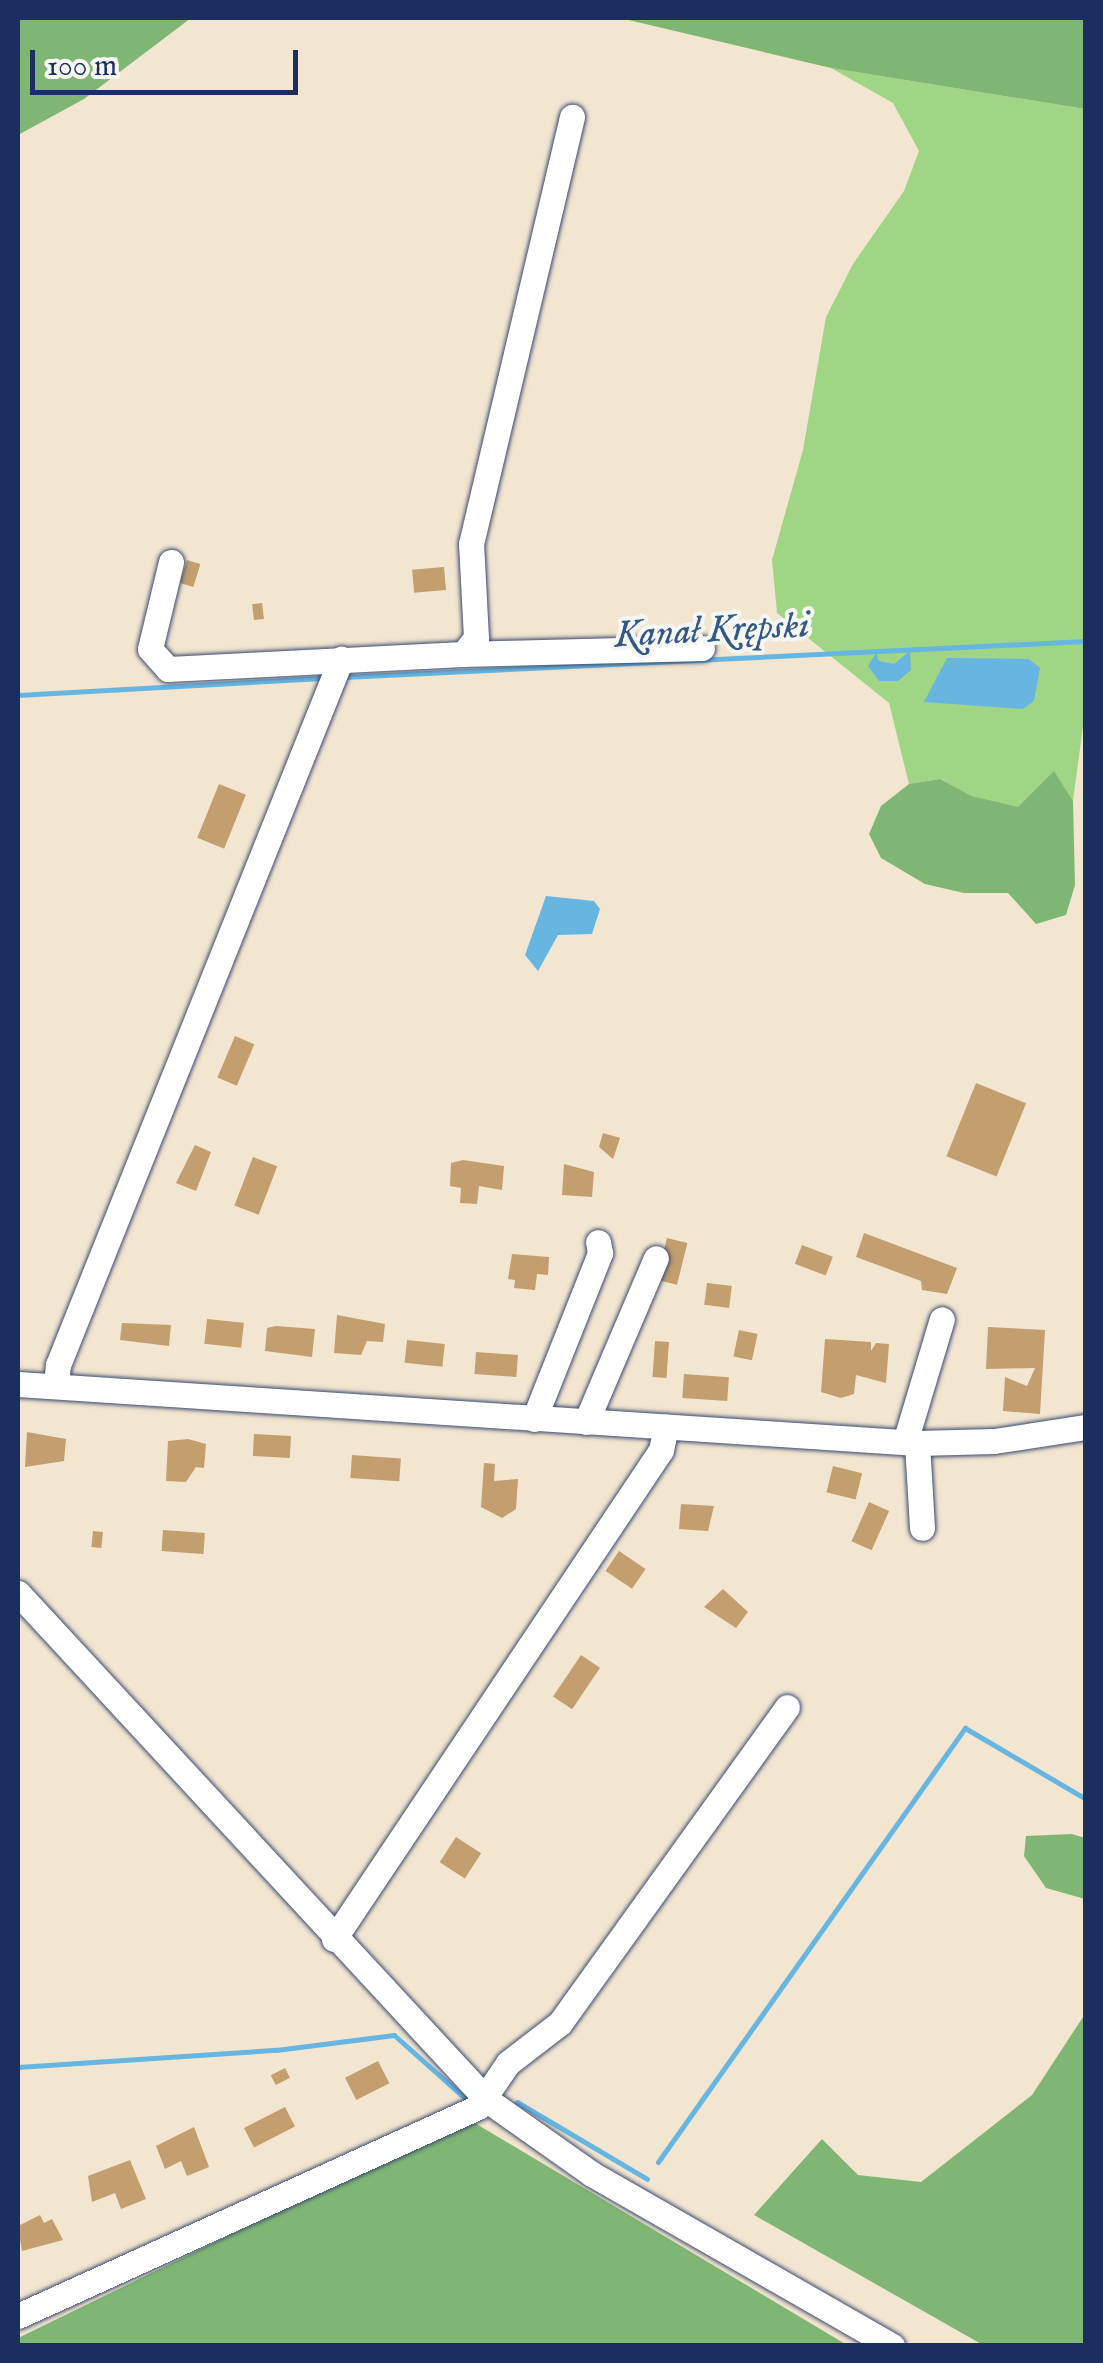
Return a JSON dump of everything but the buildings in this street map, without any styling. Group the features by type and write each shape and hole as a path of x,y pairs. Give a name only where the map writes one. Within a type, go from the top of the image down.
{"street":[{"path":"463,654 476,638 471,544 572,117"},
{"path":"171,562 150,649 168,669 463,654 702,648"},
{"path":"56,1386 58,1366 341,659"},
{"path":"534,1419 600,1252 598,1242"},
{"path":"586,1422 656,1258"},
{"path":"922,1528 911,1442 942,1319"},
{"path":"18,1384 911,1442 1008,1440 1086,1427"},
{"path":"334,1939 660,1450 666,1426"},
{"path":"18,1593 487,2100 577,2164 892,2346"},
{"path":"18,2316 487,2100 508,2064 560,2023 787,1707"}],"green space":[{"path":"18,18 191,18 84,99 18,135"},
{"path":"620,18 1085,18 1085,109 831,68"},
{"path":"831,68 1085,109 1086,704 1073,801 1054,772 1018,808 972,796 940,779 909,784 889,703 777,613 772,560 803,450 826,317 853,264 904,191 919,151 893,103"},
{"path":"1054,771 1073,801 1075,885 1066,915 1036,924 1008,893 964,893 925,884 881,858 869,834 881,806 909,784 940,779 972,796 1018,807"},
{"path":"1072,1834 1085,1838 1085,1899 1046,1888 1024,1856 1026,1836"},
{"path":"1085,2014 1085,2345 983,2345 754,2215 822,2139 858,2175 921,2182 1032,2095"},
{"path":"468,2119 847,2345 18,2346 18,2338"}],"water":[{"path":"910,651 911,670 898,681 879,681 868,666 876,653 879,661 894,664"},
{"path":"947,658 1029,659 1040,668 1034,701 1023,709 924,702"},
{"path":"546,896 594,901 600,909 592,934 558,935 538,971 525,955"}],"waterway":[{"name":"Kanał Krępski","path":"344,677 1086,641"},
{"name":"Kanał Krępski","path":"18,695 323,678"},
{"path":"658,2162 965,1728 1086,1799"},
{"path":"18,2067 276,2050 394,2035 467,2100"},
{"path":"517,2102 647,2179"}]}
